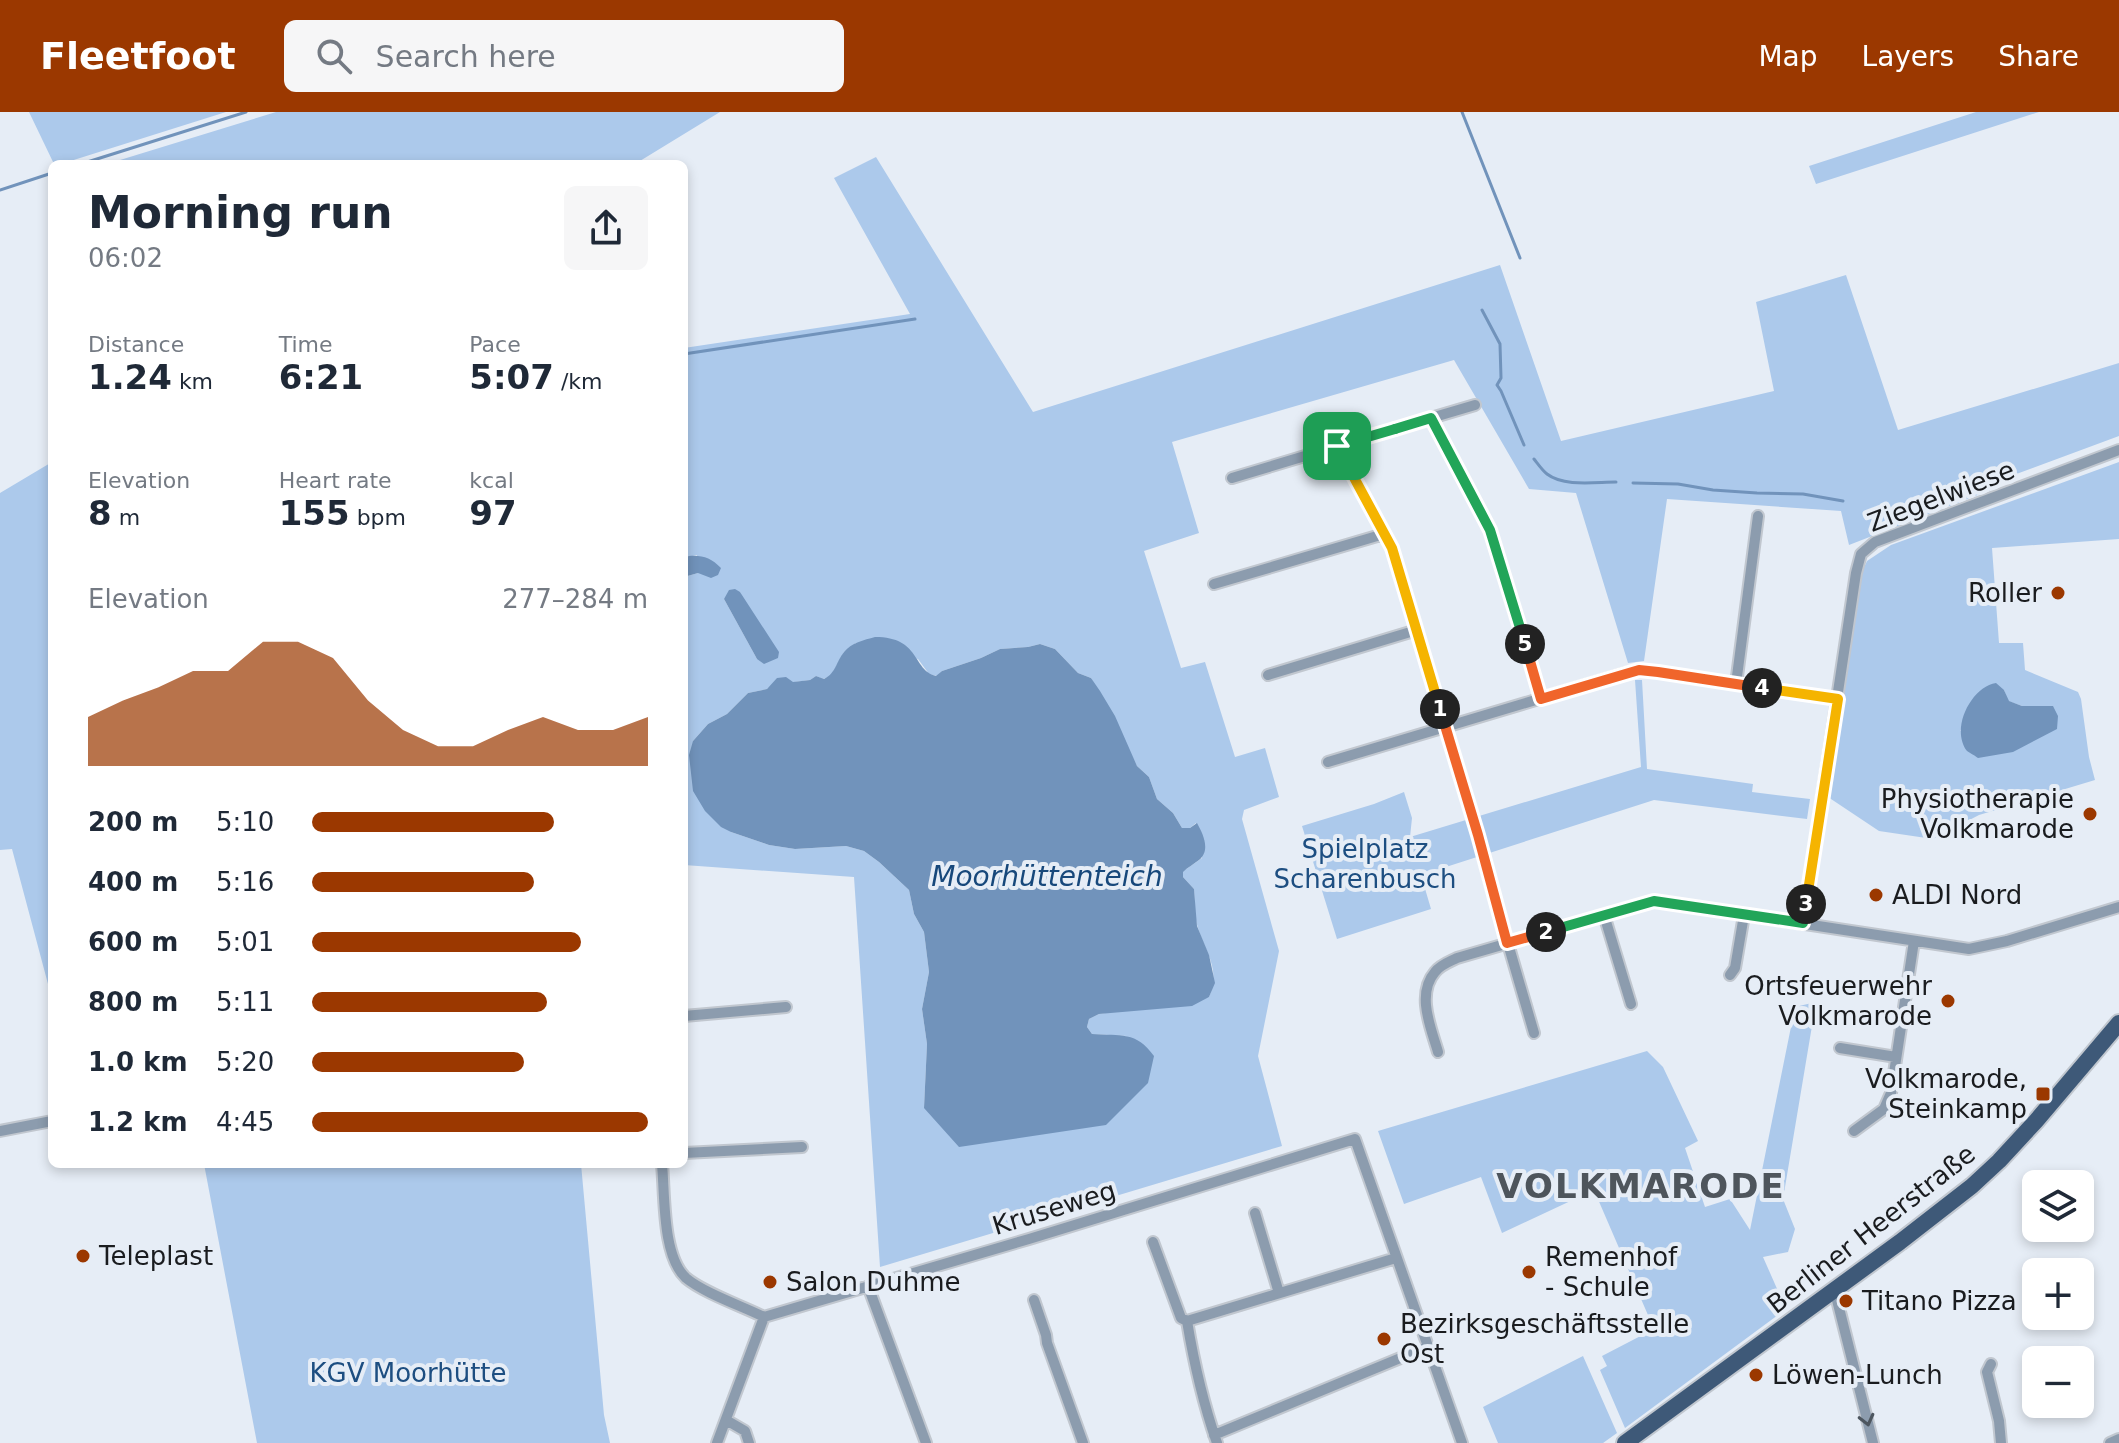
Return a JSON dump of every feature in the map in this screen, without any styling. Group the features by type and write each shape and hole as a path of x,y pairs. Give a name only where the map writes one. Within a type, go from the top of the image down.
{"main road":[{"name":"Berliner Heerstraße","path":"1625,1443 1949,1205 1999,1161 2059,1096 2119,1023"}],"street":[{"path":"1232,478 1475,405"},
{"path":"1431,418 1490,530 1541,699"},
{"path":"1337,446 1392,548 1534,1033"},
{"name":"Ziegelwiese","path":"1803,923 1858,560 1866,548 2119,450"},
{"path":"1736,684 1758,516"},
{"path":"1214,584 1384,534"},
{"path":"1268,675 1417,630"},
{"path":"1328,762 1639,670 1838,699"},
{"path":"1438,1052 1426,1004 1435,971 1457,958 1654,901 1969,949 2119,907"},
{"path":"1604,915 1631,1004"},
{"path":"1730,975 1735,968 1744,915"},
{"path":"1854,1131 1886,1105 1891,1093 1914,941"},
{"path":"688,1016 786,1007"},
{"path":"1840,1048 1896,1057"},
{"path":"0,1131 48,1122"},
{"name":"Kruseweg","path":"764,1317 1355,1139 1396,1258"},
{"path":"688,1153 802,1147"},
{"path":"662,1168 669,1244 680,1271 695,1284 764,1317 717,1443"},
{"path":"1255,1213 1279,1293"},
{"path":"1153,1242 1181,1318 1187,1321 1396,1258 1462,1443"},
{"path":"868,1286 926,1443"},
{"path":"1832,1292 1837,1300 1873,1443"},
{"path":"1034,1300 1083,1443"},
{"path":"1187,1321 1194,1367 1216,1439 1427,1347"},
{"path":"1991,1364 1987,1372 2001,1443"},
{"path":"726,1420 745,1431 749,1443"},
{"path":"2110,1443 2119,1439"}],"green space":[{"path":"29,112 226,112 74,160 52,160"},
{"path":"276,112 720,112 642,160 120,160"},
{"path":"1976,112 2039,112 1816,184 1809,166"},
{"path":"876,157 1033,412 1500,265 1561,441 1774,391 1756,302 1846,275 1898,430 2119,363 2119,436 1992,483 1993,489 1849,545 1841,511 1667,499 1644,661 1628,663 1576,493 1529,489 1454,360 1172,442 1199,533 1144,551 1181,668 1205,662 1235,757 1265,748 1279,797 1244,810 1242,819 1279,951 1258,1056 1282,1146 880,1267 854,877 688,865 688,576 698,573 697,555 688,557 688,347 910,314 834,178","holes":["740,592 757,659 724,599","856,643 918,659 929,674 937,676 942,671 1000,649 1040,644 1055,649 1078,673 1091,678 1137,766 1149,777 1157,799 1173,813 1182,828 1190,828 1196,823 1202,858 1182,872 1194,889 1197,923 1213,970 1209,997 1099,1014 1089,1019 1087,1027 1092,1034 1127,1036 924,1108 927,1044 922,1009 929,972 924,932 914,914 909,890 864,851 846,846 795,849 769,845 731,832 693,741 708,724 727,714 748,693 772,685 831,676 844,652"]},
{"path":"2119,462 2119,539 1992,548 1999,643 2023,643 2025,670 2078,692 2095,780 1979,815 1933,839 1879,831 1828,797 1860,576 1867,561 1891,545","holes":["2004,690 2008,701 2022,706 2053,706 1960,731"]},
{"path":"48,464 48,984 12,849 0,850 0,493"},
{"name":"Spielplatz Scharenbusch","path":"1635,680 1642,680 1647,769 1753,784 1752,792 1810,799 1807,819 1654,800 1421,875 1431,909 1337,939 1302,826 1404,792 1412,818 1410,837 1641,767"},
{"path":"1816,1002 1783,1199 1795,1229 1788,1252 1763,1257 1786,1309 1625,1428 1600,1370 1607,1366 1602,1356 1654,1329 1594,1190 1502,1233 1481,1177 1404,1204 1378,1131 1647,1051 1663,1067 1698,1141 1685,1148 1705,1207 1730,1199 1750,1230 1795,1007"},
{"name":"KGV Moorhütte","path":"205,1168 581,1168 604,1415 610,1443 257,1443"},
{"path":"1583,1356 1617,1433 1603,1443 1498,1443 1483,1407"}],"water":[{"path":"688,556 703,557 714,562 721,568 718,575 711,578 698,573 688,576"},
{"path":"735,589 779,652 778,658 764,664 757,659 724,599 729,590"},
{"name":"Moorhüttenteich","path":"875,637 901,642 928,673 936,676 1000,649 1040,644 1055,649 1078,673 1091,678 1100,691 1137,766 1149,777 1157,799 1173,813 1182,828 1190,828 1197,823 1202,832 1205,852 1183,872 1183,877 1194,889 1197,926 1209,955 1215,983 1209,997 1192,1006 1099,1014 1089,1019 1087,1027 1092,1034 1134,1039 1154,1056 1148,1083 1106,1125 959,1147 924,1108 927,1044 922,1009 929,972 924,932 914,914 909,890 864,851 846,846 795,849 769,845 731,832 705,811 693,791 689,755 693,741 708,724 727,714 748,693 767,689 777,678 786,677 793,682 816,676 824,679 831,674 847,649"},
{"path":"1996,683 2009,701 2022,706 2053,706 2058,716 2057,729 2013,752 1978,758 1967,751 1962,742 1962,721 1971,700 1987,686"}],"waterway":[{"path":"94,160 246,112"},
{"path":"1462,112 1520,258"},
{"path":"0,190 48,174"},
{"path":"1482,310 1500,344 1501,378 1497,385 1524,445"},
{"path":"688,353 915,319"},
{"path":"1534,459 1547,474 1562,481 1616,482"},
{"path":"1633,483 1803,494 1843,501"}],"place":[{"name":"Roller","path":"2058,593"},
{"name":"Physiotherapie Volkmarode","path":"2090,814"},
{"name":"ALDI Nord","path":"1876,895"},
{"name":"Ortsfeuerwehr Volkmarode","path":"1948,1001"},
{"name":"Volkmarode, Steinkamp","path":"2043,1094"},
{"name":"Teleplast","path":"83,1256"},
{"name":"Remenhof - Schule","path":"1529,1272"},
{"name":"Salon Duhme","path":"770,1282"},
{"name":"Titano Pizza","path":"1846,1301"},
{"name":"Bezirksgeschäftsstelle Ost","path":"1384,1339"},
{"name":"Löwen-Lunch","path":"1756,1375"}],"district":[{"name":"VOLKMARODE","path":"1641,1186"}],"route":[{"path":"1431,418 1490,530 1541,699 1626,673 1648,670 1838,699 1803,923 1654,901 1507,943 1392,548 1337,446 1431,418"}]}
